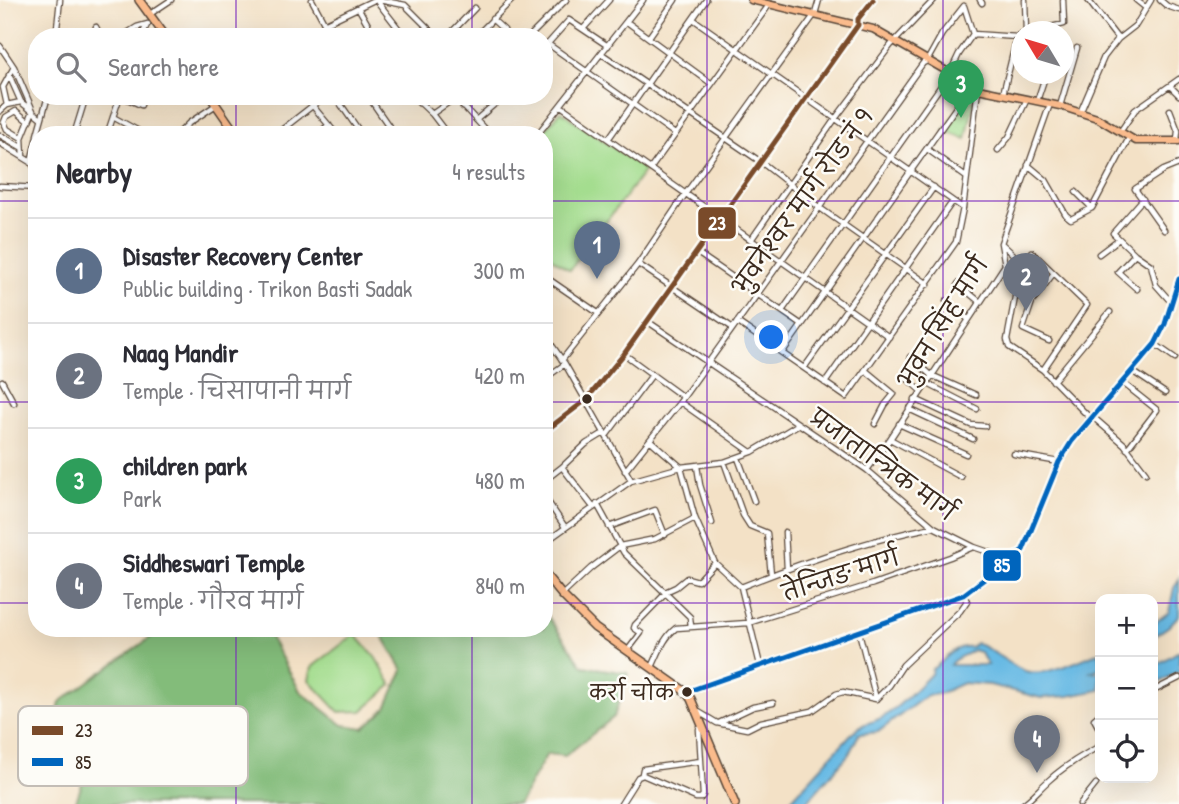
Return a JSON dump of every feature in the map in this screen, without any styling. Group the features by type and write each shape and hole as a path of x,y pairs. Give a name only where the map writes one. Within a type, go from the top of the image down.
{"highway":[{"path":"139,0 158,28"},
{"path":"216,105 231,126"},
{"path":"553,584 595,628 686,692 736,804"}],"main road":[{"path":"756,1 873,29 975,87 1060,106 1097,118 1136,141 1178,141"}],"street":[{"path":"57,28 60,0"},
{"path":"135,28 150,20 170,0"},
{"path":"312,0 326,28"},
{"path":"324,24 377,0 405,5 428,28"},
{"path":"377,0 398,28"},
{"path":"484,28 512,0"},
{"path":"538,28 566,0"},
{"path":"583,29 609,0"},
{"path":"544,126 643,0"},
{"path":"649,37 675,0"},
{"path":"609,138 706,0"},
{"path":"553,371 564,362 598,313 638,264 815,14 820,0"},
{"path":"553,425 586,400 624,354 806,99 873,0"},
{"path":"751,240 835,119 891,45 934,0"},
{"path":"1025,0 1027,21"},
{"path":"1063,0 1064,21"},
{"path":"1087,0 1118,39"},
{"path":"1136,0 1146,8"},
{"path":"1080,113 1104,57 1118,39 1136,25 1150,0"},
{"path":"1160,0 1179,10"},
{"path":"651,168 770,4"},
{"name":"भुवनेश्वर मार्ग रोड नं १","path":"625,471 682,399 923,63 928,61 942,34 964,6 973,34"},
{"path":"455,28 475,8"},
{"path":"359,9 370,28"},
{"path":"492,19 502,28"},
{"path":"693,19 963,208"},
{"path":"146,28 150,20"},
{"path":"553,38 568,20 608,46"},
{"path":"627,22 712,84"},
{"path":"782,310 950,73 973,34 1011,36"},
{"path":"0,46 14,67 28,99"},
{"path":"1060,106 1077,48"},
{"path":"553,50 675,134"},
{"path":"602,54 761,162 820,208 928,284"},
{"path":"1003,94 1011,65"},
{"path":"7,105 3,87 14,67"},
{"path":"9,75 21,102 41,118"},
{"path":"1120,132 1135,110 1179,79"},
{"path":"1037,101 1043,84"},
{"path":"1170,86 1179,95"},
{"path":"782,353 927,149 975,87"},
{"path":"737,322 846,397 956,242 970,159 975,87"},
{"path":"998,150 1009,137 1027,99"},
{"path":"0,111 7,105 21,102"},
{"name":"भुवन सिंह मार्ग","path":"867,470 1004,265 1001,243 1050,104"},
{"path":"23,156 22,138 33,111 30,105"},
{"path":"39,126 45,105"},
{"path":"77,126 83,105"},
{"path":"110,126 118,105"},
{"path":"186,126 216,105"},
{"path":"288,126 312,105 329,125"},
{"path":"341,105 354,126"},
{"path":"374,105 389,126"},
{"path":"421,105 441,126"},
{"path":"432,114 444,105"},
{"path":"476,120 494,105"},
{"path":"561,106 889,337"},
{"path":"463,107 482,126"},
{"path":"1170,110 1178,131 1178,141"},
{"path":"22,138 7,129 4,122 6,117 16,111 29,122"},
{"path":"113,117 130,126"},
{"path":"0,135 21,148"},
{"path":"1028,165 1046,180 1071,219 1091,208 1129,138"},
{"path":"0,143 28,160"},
{"path":"927,149 967,177"},
{"path":"1164,230 1135,188 1179,164"},
{"path":"0,186 28,188"},
{"path":"804,368 934,187"},
{"path":"1076,192 1091,208"},
{"path":"1143,199 1113,233 1151,265 1156,285 1171,302"},
{"path":"825,383 953,201"},
{"path":"1099,254 1119,239"},
{"path":"1001,243 1013,254 1019,276 1007,340 1009,347 1043,370 1127,449 1146,473"},
{"path":"696,251 802,325"},
{"path":"1032,252 1087,305 1043,370"},
{"path":"1135,254 1118,272 1137,289"},
{"path":"638,264 733,328"},
{"path":"1049,341 1023,329 1031,302 1054,274"},
{"path":"686,692 963,595 1023,550 1059,462 1072,441 1155,344 1165,324 1179,279"},
{"path":"553,282 598,313"},
{"path":"958,284 980,302"},
{"path":"1016,295 1031,302"},
{"path":"946,301 968,319"},
{"path":"1053,381 1110,312"},
{"name":"प्रजातान्त्रिक मार्ग","path":"647,321 867,470 934,527 974,547 1009,559"},
{"path":"1155,344 1175,358"},
{"path":"553,346 631,481"},
{"path":"624,354 752,452"},
{"path":"910,357 931,375 975,394"},
{"path":"865,370 894,394 875,424"},
{"path":"1132,371 1165,393"},
{"path":"553,474 586,444 605,434 652,375"},
{"path":"904,376 921,391"},
{"path":"2,381 14,403"},
{"path":"926,383 977,409"},
{"path":"1123,383 1157,410 1127,449"},
{"path":"915,399 971,425 985,426"},
{"path":"909,409 973,439"},
{"path":"553,536 631,481 681,467 724,463 752,452 799,424"},
{"path":"899,424 967,454"},
{"path":"890,439 961,477"},
{"path":"651,441 681,467 695,518 715,563 741,587 760,665"},
{"path":"1014,454 1059,462"},
{"path":"738,458 754,501"},
{"path":"724,463 743,515 750,526 767,533 771,574"},
{"path":"697,466 712,523"},
{"path":"562,467 595,506 620,546 690,617 691,626 676,628 670,633 652,667"},
{"path":"553,509 565,527"},
{"path":"609,527 655,510 665,535"},
{"path":"562,595 620,546 665,535 695,518"},
{"path":"741,587 771,574 890,536 934,527"},
{"path":"785,532 787,569"},
{"name":"तेन्जिङ मार्ग","path":"691,626 748,623 873,584 974,547"},
{"path":"628,650 641,633 634,628 635,625 666,592 687,578 698,581 715,563"},
{"path":"877,699 903,665 960,611 967,601 963,595"},
{"path":"859,632 877,699"},
{"path":"1158,688 1179,678"},
{"path":"696,710 718,723 747,729 761,722 812,711 836,694 844,692 877,699"},
{"path":"718,723 753,707 773,703"},
{"path":"703,726 699,729 704,804"},
{"path":"1023,804 1057,773 1095,749"},
{"path":"643,775 643,768 701,761"},
{"path":"621,804 638,776 643,775 696,798 703,795"},
{"path":"1080,804 1096,784"}],"green space":[{"path":"972,91 976,91 966,139 944,131"},
{"path":"561,111 645,170 570,270 553,259 553,126 548,126"},
{"path":"553,624 583,666 628,673 614,717 565,756 547,754 518,804 75,804 81,786 248,786 248,706 59,706 60,702 151,637 270,637 300,691 343,725 364,728 386,708 403,670 383,637 553,637"},
{"path":"351,637 358,637 375,657 392,685 362,711 339,712 309,680 312,667"}],"water":[{"path":"1179,579 1179,615 1158,634 1158,620 1169,612 1174,588"},
{"path":"976,643 1018,668 1033,672 1063,667 1095,654 1095,670 1091,672 1095,672 1095,691 1041,698 990,685 963,683 939,694 927,695 878,732 859,734 849,754 806,803 787,804 854,731 892,711 931,674 932,669 954,651","holes":["973,650 980,652 988,665 950,665"]},
{"path":"1179,651 1179,671 1158,683 1158,664"}],"transit line":[{"name":"23","path":"553,425 586,400 624,354 858,25 858,19 873,0"},
{"name":"85","path":"686,692 963,595 1023,550 1059,462 1072,441 1155,344 1165,324 1179,279"}],"place":[{"name":"children park","path":"961,118"},
{"name":"Disaster Recovery Center","path":"597,279"},
{"name":"Naag Mandir","path":"1026,311"},
{"name":"कर्रा चोक","path":"687,692"},
{"name":"Siddheswari Temple","path":"1037,773"}]}
